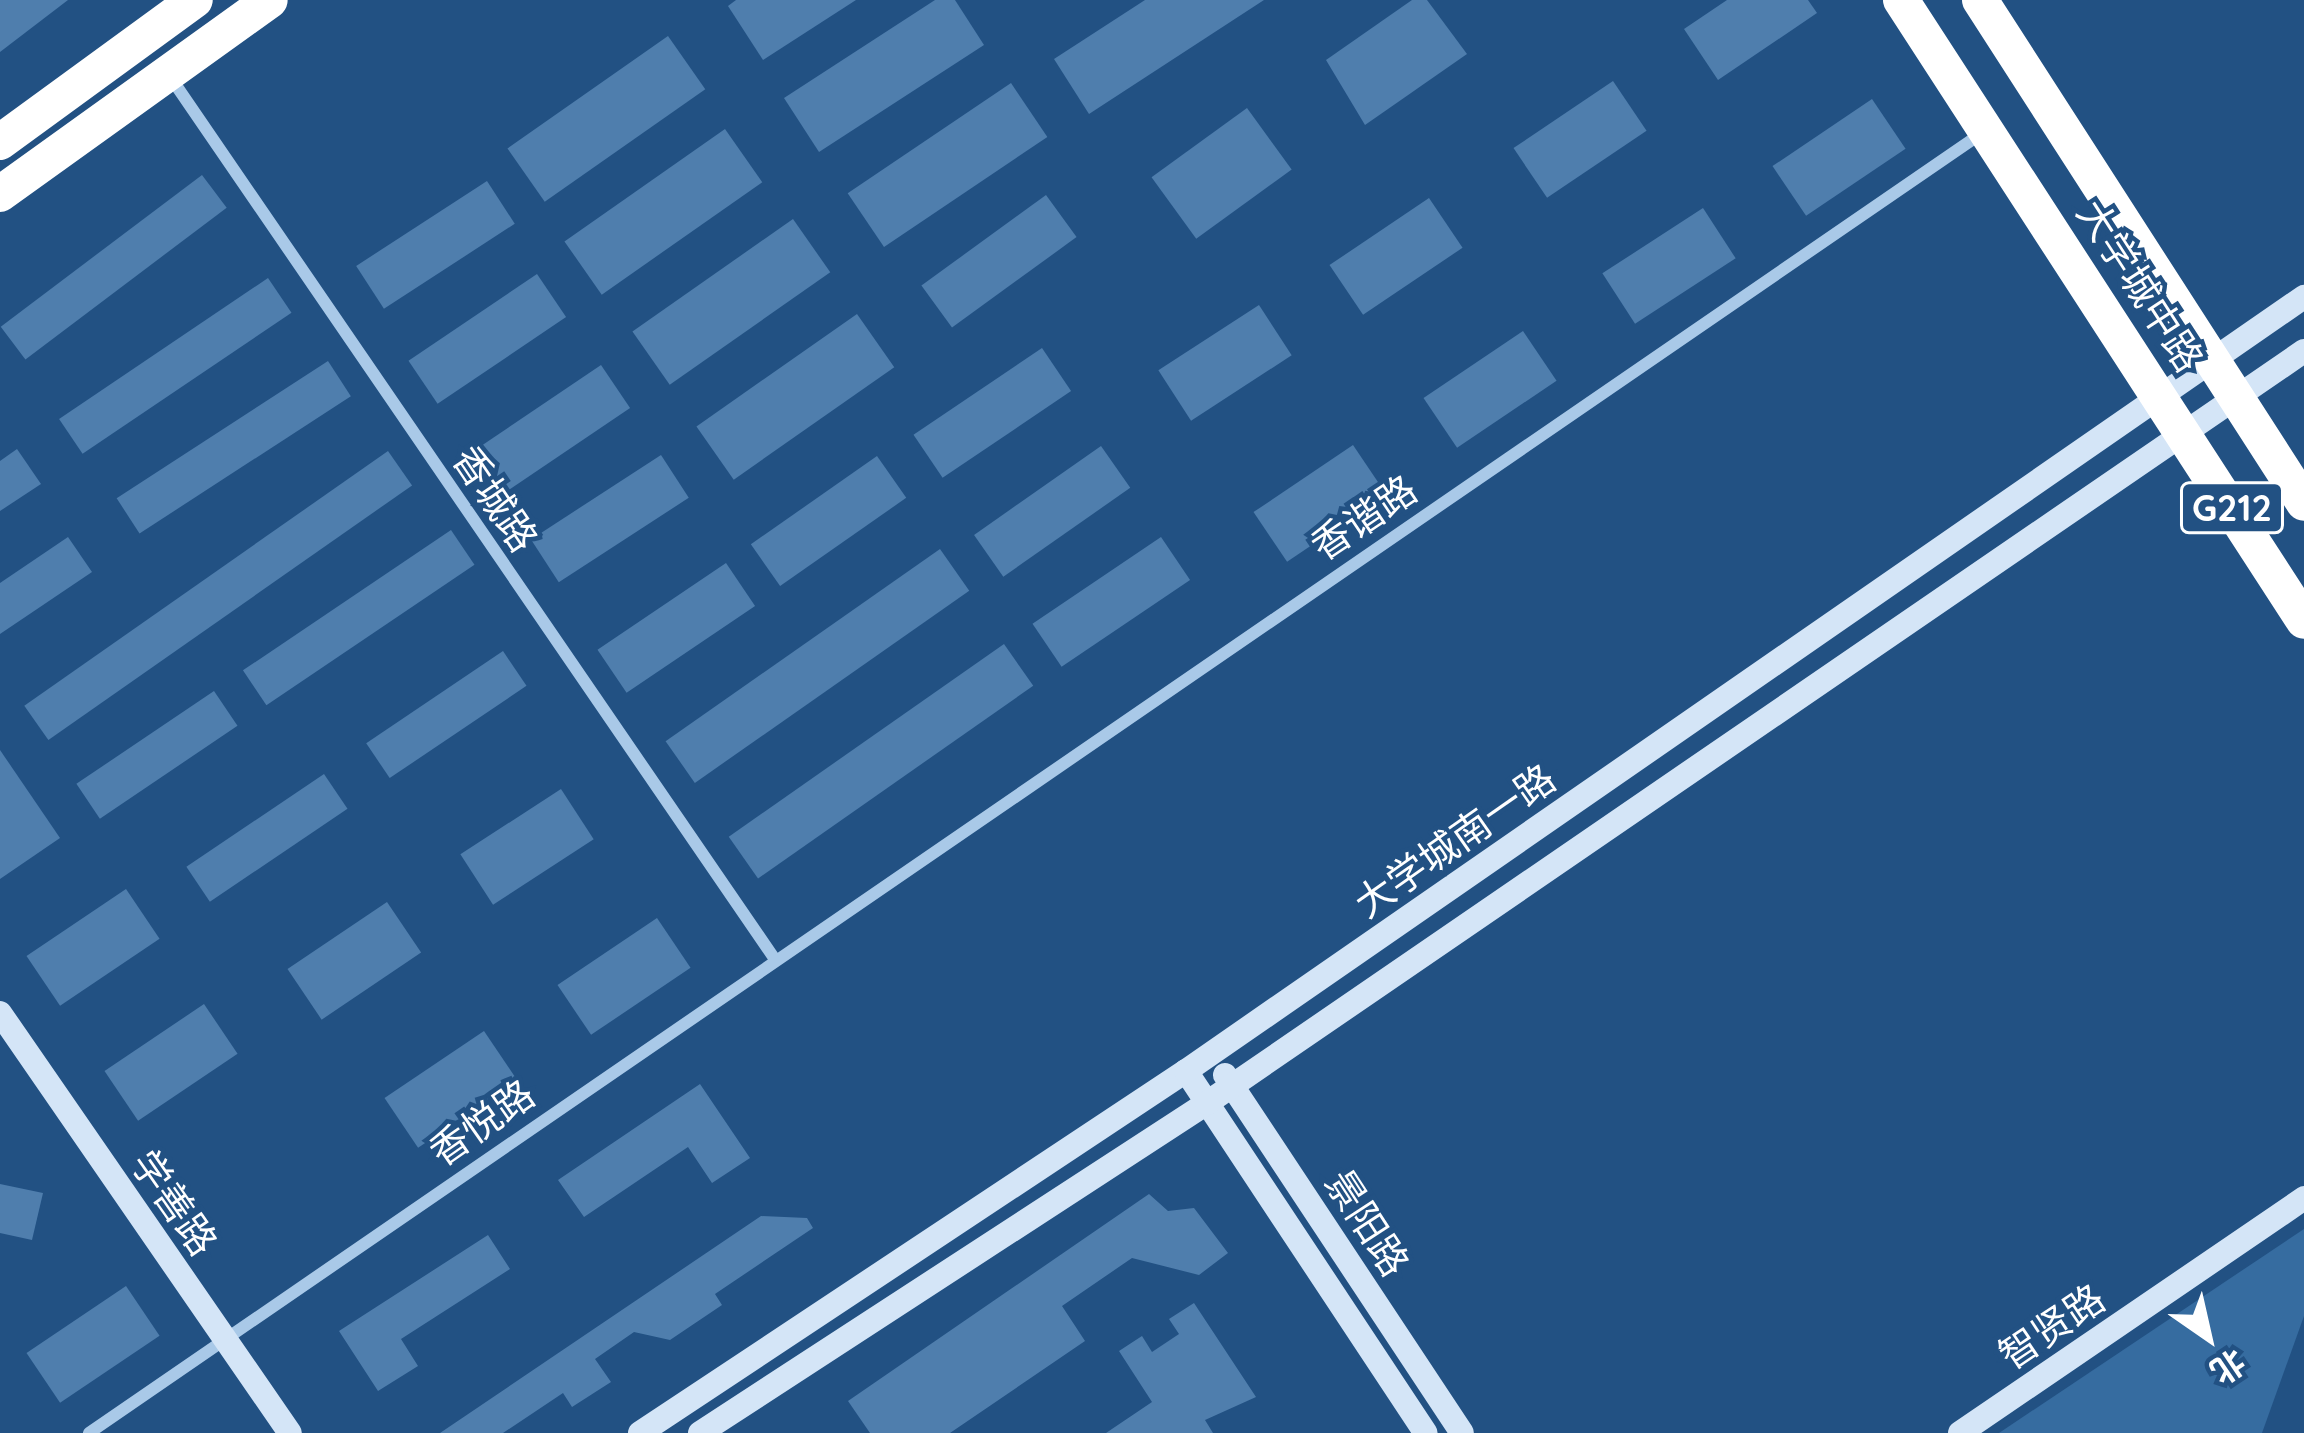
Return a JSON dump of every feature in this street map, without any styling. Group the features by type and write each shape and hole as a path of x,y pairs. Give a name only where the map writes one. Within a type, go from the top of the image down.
{"highway":[{"path":"0,142 194,0"},
{"path":"0,194 271,0"},
{"name":"大学城中路","path":"1901,0 2304,621"},
{"name":"大学城中路","path":"1980,0 2304,502"}],"main road":[{"name":"大学城南一路","path":"640,1433 1210,1055 2304,298"},
{"name":"大学城南一路","path":"700,1433 1207,1102 2304,351"},
{"name":"学善路","path":"0,1013 290,1433"},
{"name":"景阳路","path":"1210,1055 1462,1433"},
{"name":"景阳路","path":"1186,1071 1426,1433"},
{"name":"智贤路","path":"1960,1433 2304,1198"}],"street":[{"name":"香城路","path":"168,74 774,958"},
{"name":"香谐路","path":"774,958 1988,128"},
{"name":"香悦路","path":"89,1433 774,958"}],"shaded area":[{"path":"2304,1229 2304,1316 2262,1433 1999,1433"}],"building":[{"path":"0,0 68,0 0,52"},
{"path":"736,0 856,0 763,60 728,6"},
{"path":"935,0 955,0 984,45 819,152 784,98"},
{"path":"1145,0 1264,0 1089,114 1054,59"},
{"path":"1412,0 1427,0 1467,54 1365,125 1326,60"},
{"path":"1727,0 1808,0 1817,13 1718,80 1684,29"},
{"path":"668,36 705,89 545,202 507,148"},
{"path":"1613,81 1647,131 1547,198 1514,148"},
{"path":"1011,83 1047,137 884,247 848,193"},
{"path":"1872,99 1906,149 1806,216 1773,166"},
{"path":"1247,108 1292,169 1196,239 1152,177"},
{"path":"725,129 762,182 602,295 564,241"},
{"path":"202,175 227,208 25,359 1,327"},
{"path":"487,181 515,224 384,309 356,266"},
{"path":"1046,195 1077,237 952,328 921,286"},
{"path":"1429,198 1463,248 1363,315 1330,265"},
{"path":"1703,208 1736,258 1635,324 1602,273"},
{"path":"793,219 830,272 670,385 632,331"},
{"path":"537,274 566,317 438,404 408,361"},
{"path":"268,278 291,313 83,454 59,419"},
{"path":"1259,305 1292,355 1191,421 1158,370"},
{"path":"857,314 894,367 734,480 696,426"},
{"path":"1523,331 1557,381 1457,448 1424,398"},
{"path":"1042,348 1071,391 943,478 913,435"},
{"path":"328,361 351,396 140,533 117,498"},
{"path":"601,365 630,408 502,495 472,452"},
{"path":"1353,445 1387,495 1287,562 1254,512"},
{"path":"1101,446 1130,488 1003,577 974,535"},
{"path":"17,449 41,484 0,511 0,461"},
{"path":"388,451 412,485 48,740 24,706"},
{"path":"661,455 689,498 559,582 531,539"},
{"path":"877,456 906,498 780,586 751,544"},
{"path":"451,530 474,565 266,705 243,670"},
{"path":"68,537 92,572 0,634 0,583"},
{"path":"1161,537 1190,580 1062,667 1032,624"},
{"path":"940,549 969,591 695,783 666,741"},
{"path":"726,563 755,606 627,693 597,650"},
{"path":"1004,644 1033,686 758,878 729,837"},
{"path":"503,651 526,686 390,778 366,743"},
{"path":"214,691 237,726 100,819 76,784"},
{"path":"0,750 60,838 0,879"},
{"path":"324,774 347,809 210,902 186,867"},
{"path":"561,789 594,839 493,905 460,854"},
{"path":"126,889 160,939 60,1006 27,956"},
{"path":"387,902 421,953 322,1020 288,969"},
{"path":"657,918 691,968 591,1035 558,985"},
{"path":"204,1004 238,1054 138,1121 105,1071"},
{"path":"484,1031 518,1081 418,1148 385,1098"},
{"path":"700,1084 750,1158 712,1183 688,1147 584,1217 558,1180"},
{"path":"0,1184 43,1193 32,1240 0,1233"},
{"path":"1149,1194 1168,1211 1194,1208 1228,1253 1199,1275 1132,1258 1062,1306 1085,1341 950,1433 870,1433 848,1401"},
{"path":"761,1216 807,1218 813,1228 715,1294 722,1305 670,1340 634,1332 595,1359 611,1382 572,1407 563,1393 503,1433 440,1433"},
{"path":"488,1235 510,1269 401,1339 418,1366 378,1391 339,1331"},
{"path":"126,1286 160,1336 60,1403 27,1353"},
{"path":"1194,1303 1256,1397 1205,1420 1213,1433 1106,1433 1152,1402 1119,1351 1142,1336 1152,1352 1179,1334 1169,1319"}]}
